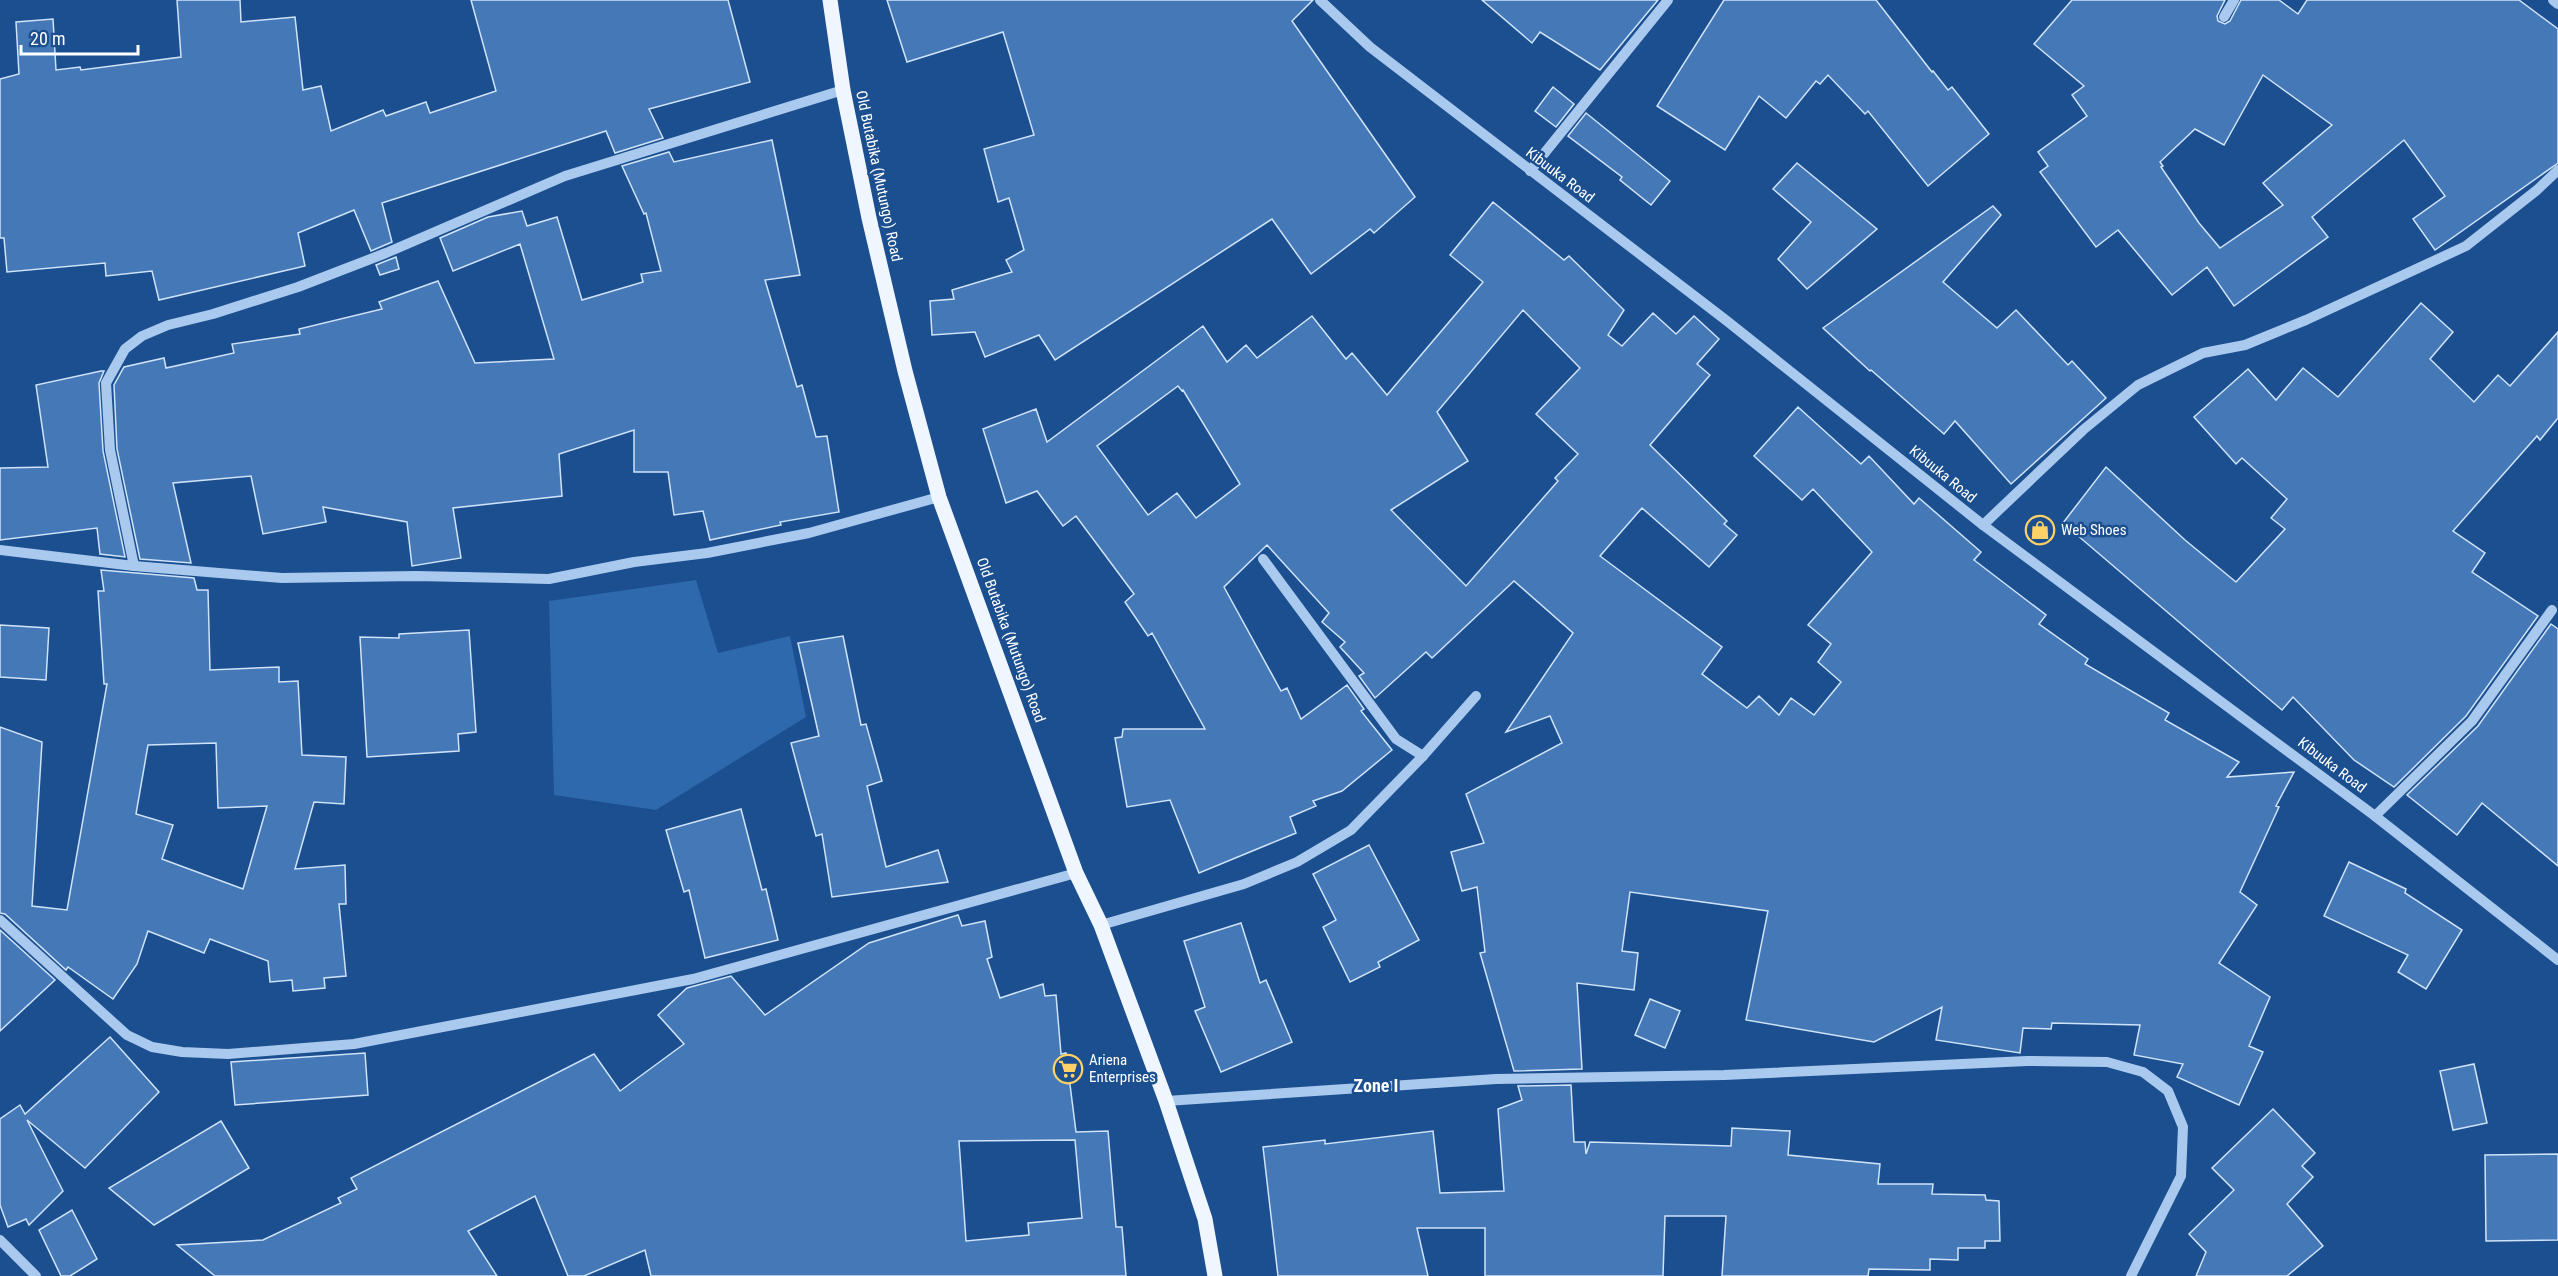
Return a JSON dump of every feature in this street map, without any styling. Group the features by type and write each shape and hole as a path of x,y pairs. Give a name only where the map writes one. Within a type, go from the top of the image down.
{"main road":[{"name":"Old Butabika (Mutungo) Road","path":"830,0 843,90 869,218 905,371 939,497 1076,873 1101,925 1166,1101 1205,1219 1215,1276"}],"street":[{"name":"Kibuuka Road","path":"1320,0 1370,48 1727,321 1983,525 2375,816 2558,960"},
{"path":"1530,171 1668,0"},
{"path":"2224,17 2234,0"},
{"path":"2553,0 2558,4"},
{"path":"134,566 110,450 106,383 125,349 142,336 168,325 213,314 298,287 386,253 565,176 843,90"},
{"path":"1983,525 2083,430 2138,385 2203,353 2246,345 2306,320 2466,246 2537,190 2558,170"},
{"path":"0,550 134,566 282,578 416,576 549,579 634,562 707,553 809,533 939,497"},
{"path":"1263,559 1395,739 1423,756"},
{"path":"2375,816 2472,721 2552,610"},
{"path":"1101,925 1233,887 1297,862 1351,830 1423,756 1476,696"},
{"path":"0,920 127,1035 152,1047 182,1052 228,1054 354,1044 693,979 1076,873"},
{"path":"1166,1101 1496,1079 1724,1075 2015,1061 2107,1062 2143,1072 2168,1091 2183,1127 2181,1176 2131,1276"},
{"path":"0,1240 36,1276"}],"shaded area":[{"path":"696,580 718,653 790,636 806,717 656,810 554,795 549,601"}],"building":[{"path":"177,0 240,0 241,22 295,17 303,90 321,86 331,131 383,110 386,116 426,102 430,113 496,91 471,0 728,0 750,82 649,109 663,138 615,153 606,131 382,203 392,242 371,251 354,210 298,233 305,266 159,300 152,271 106,276 105,263 7,272 4,238 0,238 0,79 19,74 16,22 53,19 56,70 80,67 81,70 181,57"},
{"path":"887,0 1313,0 1292,21 1415,197 1374,233 1370,229 1311,274 1272,219 1055,360 1039,335 985,357 975,332 932,335 930,301 954,299 952,290 1012,272 1006,260 1024,250 1009,198 998,202 984,149 1034,135 1003,32 907,62"},
{"path":"1482,0 1658,0 1600,70 1540,32 1532,43"},
{"path":"1724,0 1876,0 1932,72 1948,90 1952,87 1989,134 1928,186 1868,111 1865,114 1828,75 1820,84 1816,81 1786,118 1759,96 1725,150 1657,106"},
{"path":"2072,0 2225,0 2217,16 2218,21 2225,24 2230,21 2241,0 2279,0 2298,14 2307,0 2519,0 2558,29 2558,163 2435,250 2413,219 2445,196 2404,140 2312,217 2328,237 2234,306 2207,267 2172,295 2118,230 2096,247 2040,172 2048,166 2038,152 2087,116 2072,95 2084,86 2034,44","holes":["2263,75 2332,125 2263,183 2283,205 2220,248 2199,223 2161,167 2163,166 2160,162 2195,129 2224,145"]},
{"path":"1553,87 1574,104 1556,127 1535,111"},
{"path":"1586,113 1670,181 1651,205 1620,180 1622,177 1568,136"},
{"path":"772,140 800,275 765,280 797,387 802,385 816,437 827,436 839,512 780,522 781,525 710,540 703,511 674,515 668,472 634,472 634,430 559,454 562,496 453,508 461,558 412,566 407,522 323,507 326,522 263,534 251,476 173,483 191,563 140,559 117,449 114,385 124,367 164,358 166,368 234,353 232,344 300,334 299,329 382,309 379,302 438,281 475,363 554,359 520,244 453,271 440,238 488,217 522,211 527,226 557,217 582,300 643,282 641,274 661,271 646,213 644,214 622,166 669,152 674,162"},
{"path":"1797,163 1877,229 1807,289 1778,259 1811,222 1773,189"},
{"path":"1493,202 1564,260 1569,256 1624,310 1608,335 1622,346 1653,313 1676,334 1694,316 1719,339 1697,364 1710,375 1650,445 1727,521 1724,524 1737,535 1709,567 1642,508 1600,556 1722,647 1702,674 1747,708 1759,696 1779,715 1791,698 1814,715 1841,682 1818,662 1831,644 1808,625 1872,552 1813,489 1802,500 1754,456 1798,407 1861,464 1869,456 1914,504 1919,498 1981,552 1974,560 2046,615 2039,624 2088,659 2085,664 2169,713 2165,720 2239,762 2227,777 2294,772 2276,806 2279,807 2240,892 2257,905 2219,963 2270,997 2249,1046 2263,1052 2239,1105 2177,1077 2183,1064 2134,1055 2140,1025 2052,1023 2051,1029 2023,1028 2020,1053 1936,1040 1942,1007 1874,1042 1746,1020 1768,911 1630,892 1622,951 1638,953 1634,990 1577,983 1582,1069 1514,1071 1480,953 1485,952 1477,887 1462,891 1451,852 1484,843 1466,794 1562,743 1550,716 1506,732 1573,633 1514,581 1432,658 1426,652 1375,698 1359,676 1364,673 1340,647 1345,642 1322,622 1329,613 1267,545 1224,587 1281,691 1287,688 1301,719 1347,685 1364,709 1361,711 1392,750 1342,791 1313,801 1316,806 1290,817 1296,833 1199,873 1170,800 1127,807 1115,738 1122,737 1123,729 1205,729 1152,633 1148,636 1125,602 1134,594 1076,516 1063,526 1037,491 1006,503 983,429 1036,409 1047,442 1203,326 1227,362 1246,345 1257,358 1312,316 1346,359 1352,353 1387,395 1483,282 1450,255","holes":["1523,310 1580,368 1536,414 1578,454 1555,478 1558,481 1466,586 1391,510 1468,461 1437,412","1178,386 1183,390 1240,484 1196,518 1177,493 1148,515 1097,446"]},
{"path":"1993,206 2001,215 1943,282 1997,328 2016,310 2068,365 2072,361 2106,398 2011,484 1955,421 1944,434 1823,328"},
{"path":"396,257 399,269 380,275 376,265"},
{"path":"2421,303 2453,332 2430,359 2474,402 2498,375 2510,386 2558,332 2558,418 2540,440 2537,436 2453,531 2485,553 2472,572 2538,616 2466,716 2394,787 2354,760 2293,697 2282,710 2063,523 2106,467 2185,540 2236,582 2285,529 2271,518 2287,499 2242,458 2236,464 2194,417 2248,369 2276,400 2303,368 2338,397"},
{"path":"104,371 99,383 103,451 125,557 100,554 97,528 0,540 0,468 48,467 36,385"},
{"path":"101,570 194,578 197,590 208,590 210,670 279,667 279,682 298,681 302,755 346,757 344,804 314,802 295,869 345,865 346,904 339,904 346,976 324,978 325,988 293,991 292,980 270,982 268,961 210,939 204,953 148,931 137,964 113,999 68,967 66,970 5,914 0,913 0,727 42,742 32,906 67,910 107,684 104,684 98,591 104,591","holes":["216,743 218,808 267,806 243,889 162,859 173,825 136,814 148,745"]},
{"path":"2551,624 2558,629 2558,866 2482,803 2457,835 2407,795 2478,726"},
{"path":"0,625 49,628 46,680 0,677"},
{"path":"469,630 476,732 458,734 459,751 367,757 360,637 399,638 399,634"},
{"path":"843,636 861,725 866,724 882,781 867,786 886,867 938,850 948,882 832,897 822,834 816,836 791,743 819,736 798,643"},
{"path":"741,809 762,890 766,889 778,940 705,958 689,890 684,892 666,830"},
{"path":"1369,845 1419,940 1378,962 1380,967 1350,982 1323,927 1336,920 1313,874"},
{"path":"2349,862 2406,889 2405,893 2462,930 2426,989 2398,972 2408,955 2324,916"},
{"path":"958,915 962,926 985,921 992,957 987,959 1000,998 1043,984 1045,996 1056,995 1061,1054 1066,1053 1076,1132 1108,1131 1116,1227 1122,1227 1126,1276 651,1276 645,1250 584,1276 568,1276 535,1196 468,1231 497,1276 215,1276 177,1245 263,1240 341,1203 338,1198 357,1189 351,1178 594,1054 620,1091 684,1044 658,1015 687,988 731,976 765,1015 869,943","holes":["1075,1140 1082,1218 1028,1223 1029,1235 966,1241 959,1141"]},
{"path":"1241,923 1260,983 1266,980 1292,1042 1221,1072 1195,1011 1205,1007 1184,941"},
{"path":"0,930 55,980 0,1031"},
{"path":"1650,999 1680,1011 1665,1048 1635,1035"},
{"path":"110,1037 159,1092 85,1168 27,1120 63,1191 29,1225 26,1219 8,1227 0,1205 0,1119 20,1105 25,1114"},
{"path":"365,1053 368,1095 235,1105 231,1062"},
{"path":"2474,1064 2487,1123 2453,1130 2440,1071"},
{"path":"1571,1085 1574,1142 1585,1142 1586,1154 1590,1142 1731,1146 1732,1128 1790,1131 1788,1155 1880,1164 1878,1184 1933,1184 1932,1194 1985,1195 1986,1200 1999,1201 2000,1241 1985,1241 1985,1248 1958,1248 1958,1260 1930,1259 1930,1270 1869,1269 1868,1276 1722,1276 1726,1216 1665,1216 1663,1276 1485,1276 1485,1228 1417,1228 1428,1276 1278,1276 1263,1147 1325,1140 1325,1144 1433,1131 1440,1193 1504,1191 1498,1109 1522,1100 1518,1086"},
{"path":"2273,1109 2315,1153 2302,1166 2313,1177 2287,1204 2323,1246 2287,1276 2196,1276 2206,1252 2189,1234 2234,1190 2212,1168"},
{"path":"221,1121 249,1168 154,1225 109,1188"},
{"path":"2558,1154 2558,1240 2486,1241 2485,1155"},
{"path":"72,1210 97,1259 70,1276 61,1276 39,1230"}],"place":[{"name":"Web Shoes","path":"2040,530"},
{"name":"Ariena Enterprises","path":"1068,1069"}],"district":[{"name":"Zone I","path":"1376,1085"}]}
